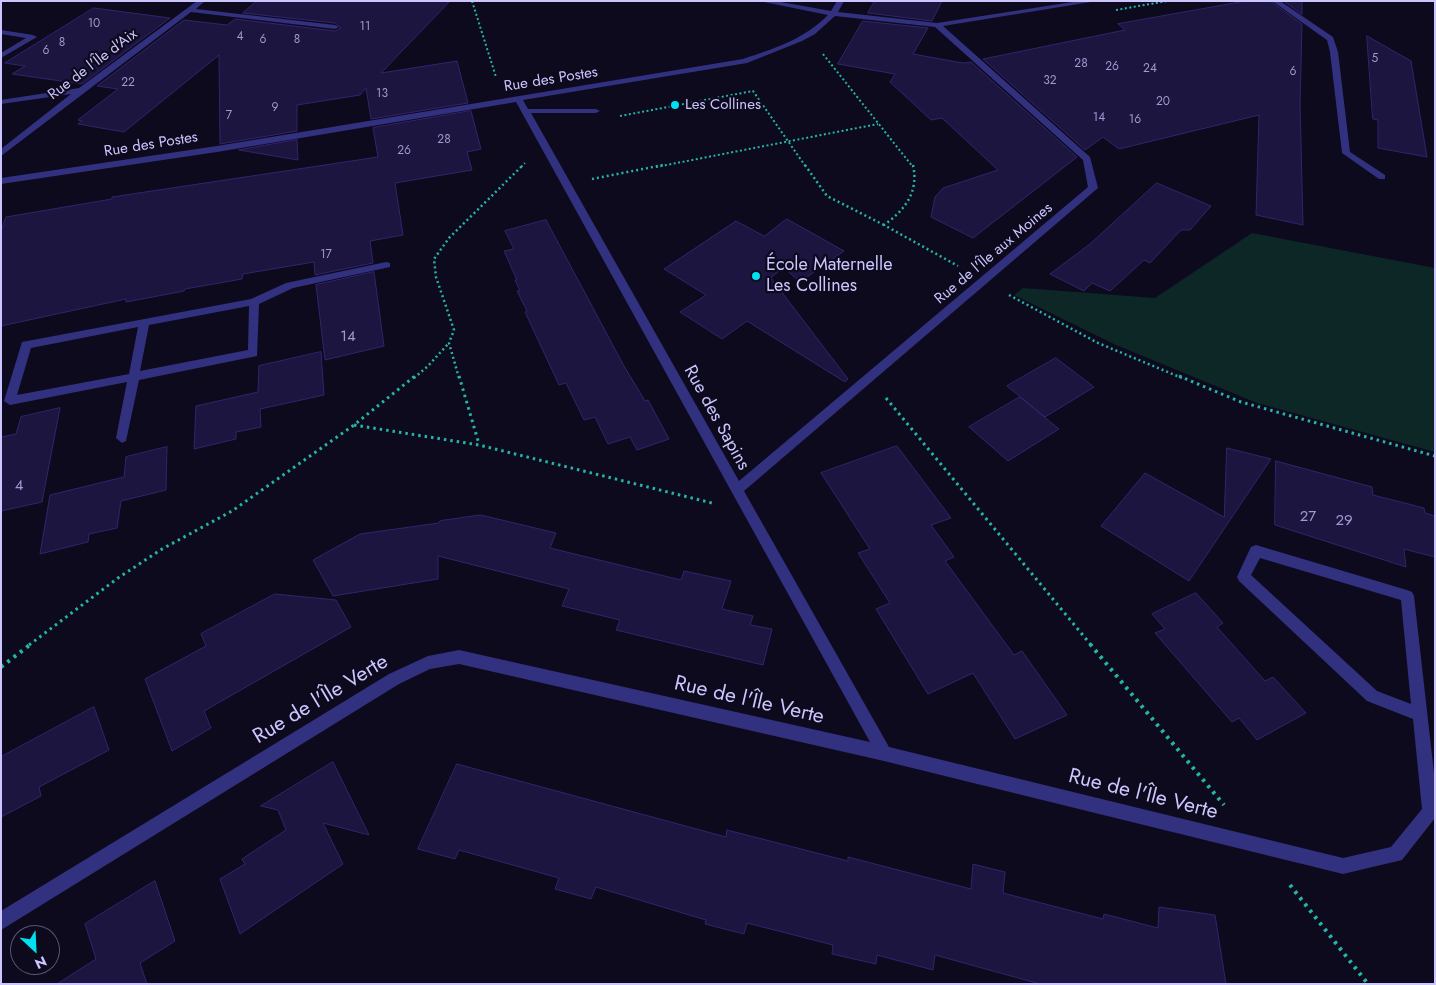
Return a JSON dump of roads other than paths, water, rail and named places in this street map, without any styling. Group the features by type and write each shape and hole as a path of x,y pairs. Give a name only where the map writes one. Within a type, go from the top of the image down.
{"street":[{"name":"Rue de l'Île d'Aix","path":"1,153 81,90 202,1"},
{"path":"762,1 835,14 937,25 1094,1"},
{"path":"835,14 841,1"},
{"path":"1275,1 1330,39 1334,52 1346,153 1382,177"},
{"path":"190,10 334,27"},
{"name":"Rue des Postes","path":"1,182 519,100 744,61 784,46 819,27 835,14"},
{"name":"Rue de l'Île aux Moines","path":"737,490 1093,188 1087,160 937,25"},
{"path":"1,32 33,37 1,56"},
{"path":"1,102 81,90"},
{"name":"Rue des Sapins","path":"519,100 884,753"},
{"path":"525,111 596,111"},
{"path":"6,404 26,345 254,302 290,285 386,265"},
{"path":"6,404 253,353 254,302"},
{"path":"122,438 144,323"},
{"name":"Rue de l'Île Verte","path":"1,920 394,679 428,662 459,657 884,753 1343,866 1396,854 1430,811 1420,714 1407,596 1256,551 1244,577 1372,696 1420,714"}],"place":[{"name":"Les Collines","path":"675,105"},
{"name":"École Maternelle Les Collines","path":"756,276"}]}
